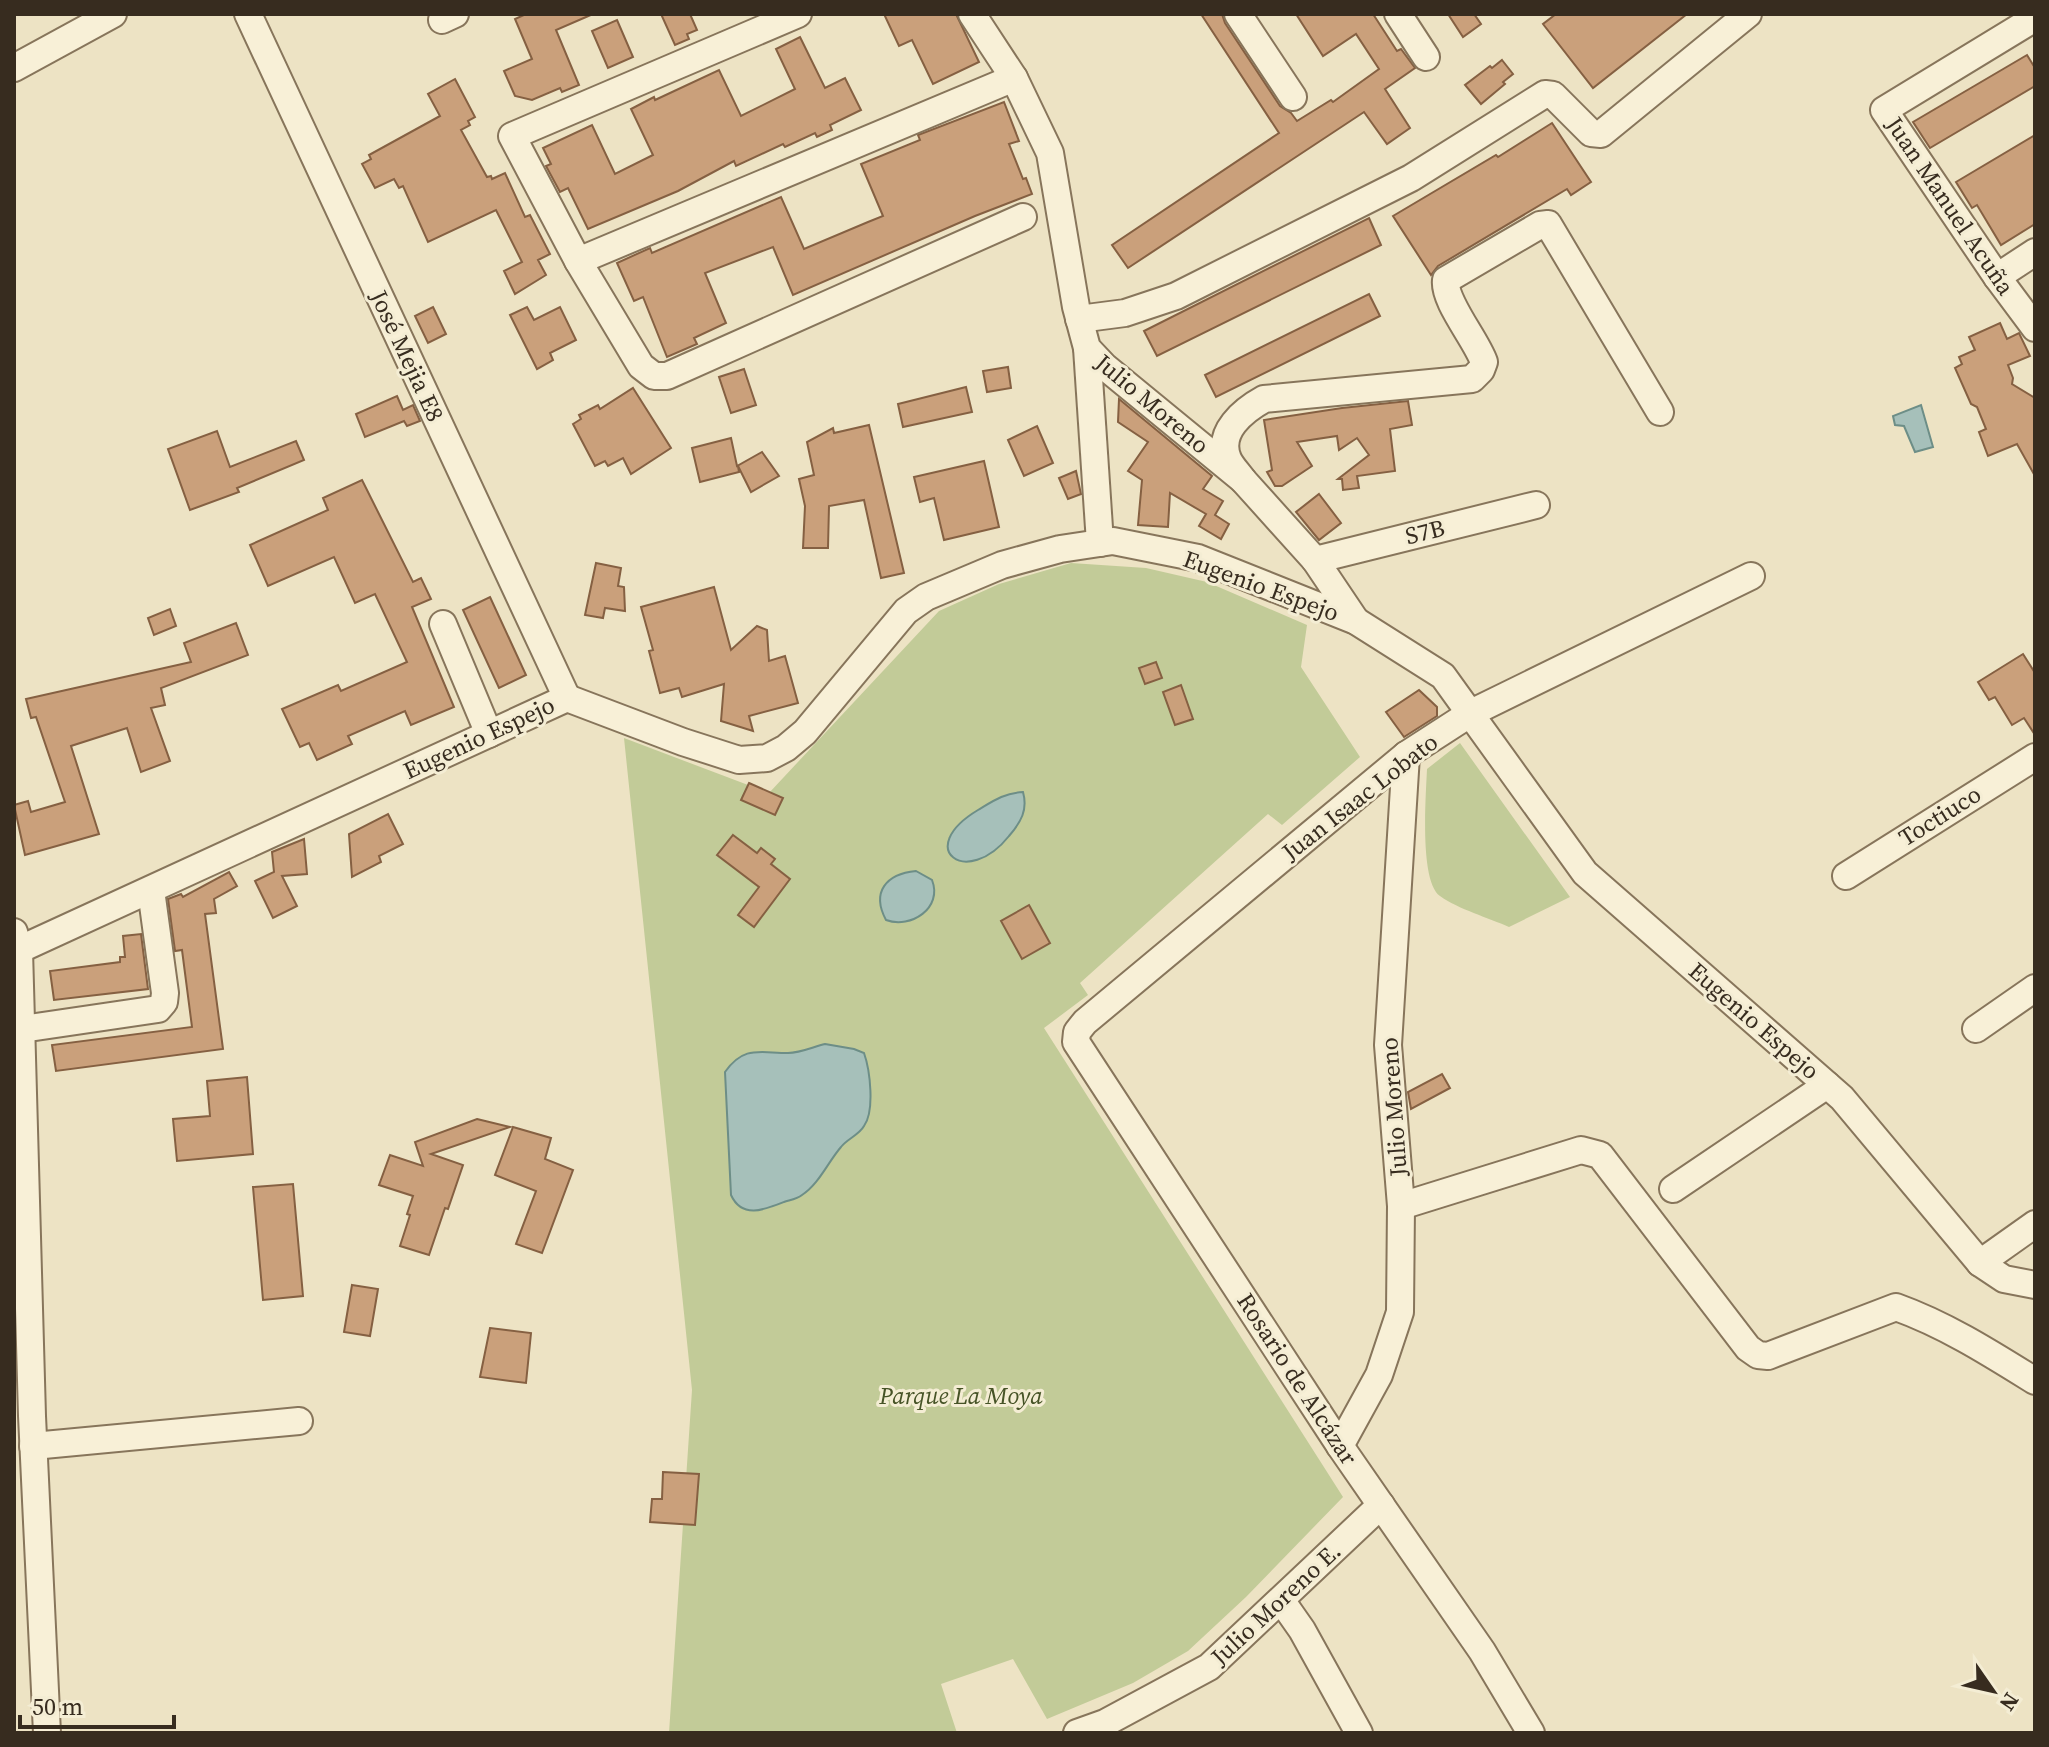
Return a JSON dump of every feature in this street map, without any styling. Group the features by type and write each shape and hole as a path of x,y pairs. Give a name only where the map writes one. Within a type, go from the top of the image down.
{"street":[{"path":"14,68 113,14"},
{"name":"José Mejia E8","path":"248,14 567,698"},
{"path":"798,14 512,136 578,261 641,366 654,376 667,376 1023,217"},
{"path":"1238,14 1293,97"},
{"path":"1398,14 1426,57"},
{"path":"1079,319 1125,313 1176,296 1411,178 1545,94 1553,95 1591,133 1601,134 1748,14"},
{"name":"Julio Moreno","path":"975,15 1014,78 1050,153 1079,319 1087,348 1104,366 1243,480 1315,560 1356,621"},
{"name":"Juan Manuel Acuña","path":"2035,18 1884,110 2035,328"},
{"path":"578,261 1014,78"},
{"path":"1243,480 1227,458 1227,432 1251,406 1264,399 1472,379 1477,375 1484,362 1445,287 1446,280 1540,225 1548,224 1660,412"},
{"path":"1997,277 2035,252"},
{"path":"1087,348 1100,543"},
{"name":"S7B","path":"1315,560 1536,505"},
{"name":"Eugenio Espejo","path":"16,945 151,890 567,698 739,760 767,758 786,748 805,732 906,611 926,597 1002,565 1060,549 1113,541 1198,558 1356,621 1443,676 1585,873 1842,1098 1980,1263 2004,1279 2035,1285"},
{"name":"Juan Isaac Lobato","path":"1085,1022 1406,755 1471,713 1751,576"},
{"path":"443,624 489,734"},
{"name":"Julio Moreno","path":"1340,1446 1379,1375 1400,1312 1401,1206 1388,1045 1406,755"},
{"name":"Toctiuco","path":"1846,876 2035,757"},
{"path":"22,1029 158,1009 164,1002 165,993 151,890"},
{"path":"16,945 22,1029 33,1446 47,1733"},
{"path":"1976,1029 2035,988"},
{"name":"Rosario de Alcázar","path":"1085,1022 1077,1032 1076,1042 1340,1446 1482,1651 1531,1733"},
{"path":"1673,1189 1827,1085"},
{"path":"1401,1206 1581,1150 1595,1153 1600,1155 1748,1348 1758,1355 1768,1356 1896,1307 1968,1339 2035,1381"},
{"path":"1980,1263 2035,1224"},
{"path":"33,1446 299,1421"},
{"name":"Julio Moreno E.","path":"1077,1733 1105,1723 1209,1667 1381,1505"},
{"path":"1281,1600 1302,1630 1359,1733"}],"green space":[{"name":"Parque La Moya","path":"1071,563 1146,568 1207,582 1307,625 1301,667 1360,757 1282,825 1268,814 1080,983 1088,995 1044,1028 1343,1497 1246,1597 1188,1651 1133,1683 1047,1719 1013,1659 941,1684 957,1733 669,1733 692,1390 624,738 769,793 939,611 999,584"},
{"path":"1460,743 1570,897 1509,927 1447,901 1433,887 1429,873 1425,837 1427,769"}],"water":[{"path":"1921,405 1933,447 1915,452 1904,426 1895,425 1893,416"},
{"path":"1023,792 1025,804 1020,821 993,852 977,860 953,858 948,849 950,838 959,824 994,801"},
{"path":"916,871 932,880 933,899 929,907 914,919 886,920 880,901 884,886 897,876"},
{"path":"825,1044 864,1053 870,1080 870,1101 864,1126 844,1144 813,1185 800,1196 761,1210 747,1210 736,1203 731,1195 725,1072 739,1058 753,1052 793,1053"}],"building":[{"path":"526,14 593,14 556,30 579,85 562,92 560,88 532,100 515,96 504,71 532,59 515,19"},
{"path":"661,14 690,14 697,30 687,34 689,39 675,45"},
{"path":"884,14 956,14 979,62 933,84 912,40 899,46"},
{"path":"1201,14 1222,14 1280,106 1297,121 1331,100 1333,102 1379,69 1356,34 1323,56 1296,14 1373,14 1397,51 1401,49 1415,68 1385,89 1410,128 1387,144 1364,112 1128,268 1112,245 1279,133"},
{"path":"1448,14 1474,14 1481,24 1463,37"},
{"path":"1556,14 1687,14 1593,88 1543,24"},
{"path":"617,20 633,57 608,68 592,31"},
{"path":"800,37 825,88 845,78 861,110 830,125 832,130 817,137 815,133 785,147 783,144 736,166 734,161 678,191 588,229 568,188 560,192 546,166 551,164 543,148 592,125 615,174 653,155 631,109 719,70 741,116 795,89 776,49"},
{"path":"2027,55 2035,68 2035,86 1930,148 1913,122"},
{"path":"1502,60 1513,74 1481,104 1465,85"},
{"path":"455,79 475,117 468,121 470,125 461,130 487,177 491,176 492,179 505,173 525,217 530,215 550,254 538,260 546,275 515,294 504,271 522,262 496,210 428,242 403,186 399,188 394,179 375,188 362,164 371,159 369,155 440,116 428,94"},
{"path":"1004,102 1019,141 1009,144 1032,194 793,295 773,247 705,273 726,323 694,338 697,344 667,357 643,297 634,301 617,263 650,248 652,253 781,197 804,249 883,216 861,164 920,140 918,135"},
{"path":"1552,123 1591,182 1571,195 1567,189 1438,266 1431,275 1393,216"},
{"path":"2035,135 2035,224 2001,245 1977,205 1972,208 1956,182"},
{"path":"1369,218 1381,245 1157,356 1144,331"},
{"path":"1369,294 1380,316 1216,397 1205,375"},
{"path":"433,307 446,334 428,343 415,316"},
{"path":"527,307 534,320 560,307 576,340 550,353 553,360 537,369 510,315"},
{"path":"2000,323 2007,339 2019,333 2030,356 2008,365 2012,384 2035,398 2035,476 2017,444 1988,456 1979,432 1986,429 1955,368 1962,364 1959,357 1975,350 1969,337"},
{"path":"1008,367 1011,388 987,392 983,371"},
{"path":"744,369 756,405 731,413 719,377"},
{"path":"966,387 972,412 903,427 898,404"},
{"path":"633,388 671,448 631,474 623,458 608,466 605,461 595,466 573,424 581,419 579,415 598,405 600,409"},
{"path":"397,396 403,410 413,405 420,421 407,426 404,421 365,437 356,414"},
{"path":"1119,399 1212,476 1203,489 1223,501 1215,515 1229,524 1221,539 1199,526 1206,514 1170,493 1168,527 1138,525 1142,480 1128,471 1148,442 1118,422"},
{"path":"1408,401 1412,425 1390,429 1395,471 1357,476 1359,488 1343,490 1342,479 1338,479 1369,455 1357,438 1339,450 1337,436 1297,442 1312,466 1282,486 1275,486 1267,472 1272,470 1264,420"},
{"path":"869,425 904,573 881,578 864,500 829,506 828,548 803,548 805,506 799,479 814,475 807,442 833,428 834,433"},
{"path":"1037,426 1053,463 1024,476 1008,440"},
{"path":"217,431 230,467 296,441 304,460 237,488 239,492 190,510 168,449"},
{"path":"731,438 737,466 762,452 779,476 751,492 738,466 739,472 700,482 692,448"},
{"path":"984,461 999,527 944,540 934,498 920,502 914,477"},
{"path":"1076,471 1081,494 1068,499 1059,478"},
{"path":"362,480 413,582 421,578 431,599 412,607 454,707 411,725 405,711 348,736 352,744 317,760 309,743 300,747 282,709 338,685 341,691 407,662 375,594 355,603 334,557 268,586 250,545 328,510 323,498"},
{"path":"1319,494 1341,523 1319,540 1296,512"},
{"path":"596,563 621,568 618,586 624,587 625,611 605,608 603,618 585,615"},
{"path":"714,587 731,650 757,626 767,630 769,661 785,656 798,703 749,716 753,731 721,721 724,684 682,697 679,688 660,693 649,651 653,650 641,607"},
{"path":"490,597 526,675 499,688 463,610"},
{"path":"170,609 176,626 154,635 148,618"},
{"path":"236,623 248,655 161,688 165,705 151,708 170,761 141,772 127,728 71,746 99,834 25,855 14,805 28,801 31,812 65,802 36,717 31,718 26,699 191,662 184,643"},
{"path":"2023,654 2035,673 2035,735 2024,718 2012,725 1995,697 1989,700 1978,682"},
{"path":"1156,662 1162,678 1145,684 1139,668"},
{"path":"1181,685 1193,719 1175,725 1163,692"},
{"path":"1419,690 1437,707 1437,716 1404,737 1386,712"},
{"path":"749,783 783,798 775,815 741,800"},
{"path":"388,814 403,844 379,856 381,862 352,877 349,834"},
{"path":"733,835 757,853 761,848 775,859 771,864 790,879 754,927 738,915 759,887 717,855"},
{"path":"304,839 307,874 282,876 297,906 273,918 255,881 274,872 272,852"},
{"path":"229,872 237,886 214,899 216,913 205,914 223,1049 56,1071 52,1045 192,1027 182,950 175,951 168,899 181,894 183,897"},
{"path":"1029,905 1050,943 1022,959 1001,921"},
{"path":"141,934 148,989 54,1000 50,971 120,962 120,957 125,957 123,936"},
{"path":"1442,1074 1450,1088 1411,1109 1408,1092"},
{"path":"247,1077 253,1154 177,1161 173,1119 210,1116 207,1081"},
{"path":"477,1119 510,1127 431,1154 463,1165 429,1255 400,1246 413,1196 379,1185 390,1155 423,1166 415,1142"},
{"path":"513,1127 551,1138 545,1159 573,1170 542,1253 516,1244 536,1191 495,1175"},
{"path":"293,1184 303,1296 263,1300 253,1187"},
{"path":"352,1285 378,1289 370,1336 344,1332"},
{"path":"490,1328 531,1333 526,1383 480,1377"},
{"path":"663,1472 699,1474 695,1525 650,1522 652,1499 662,1499"}]}
